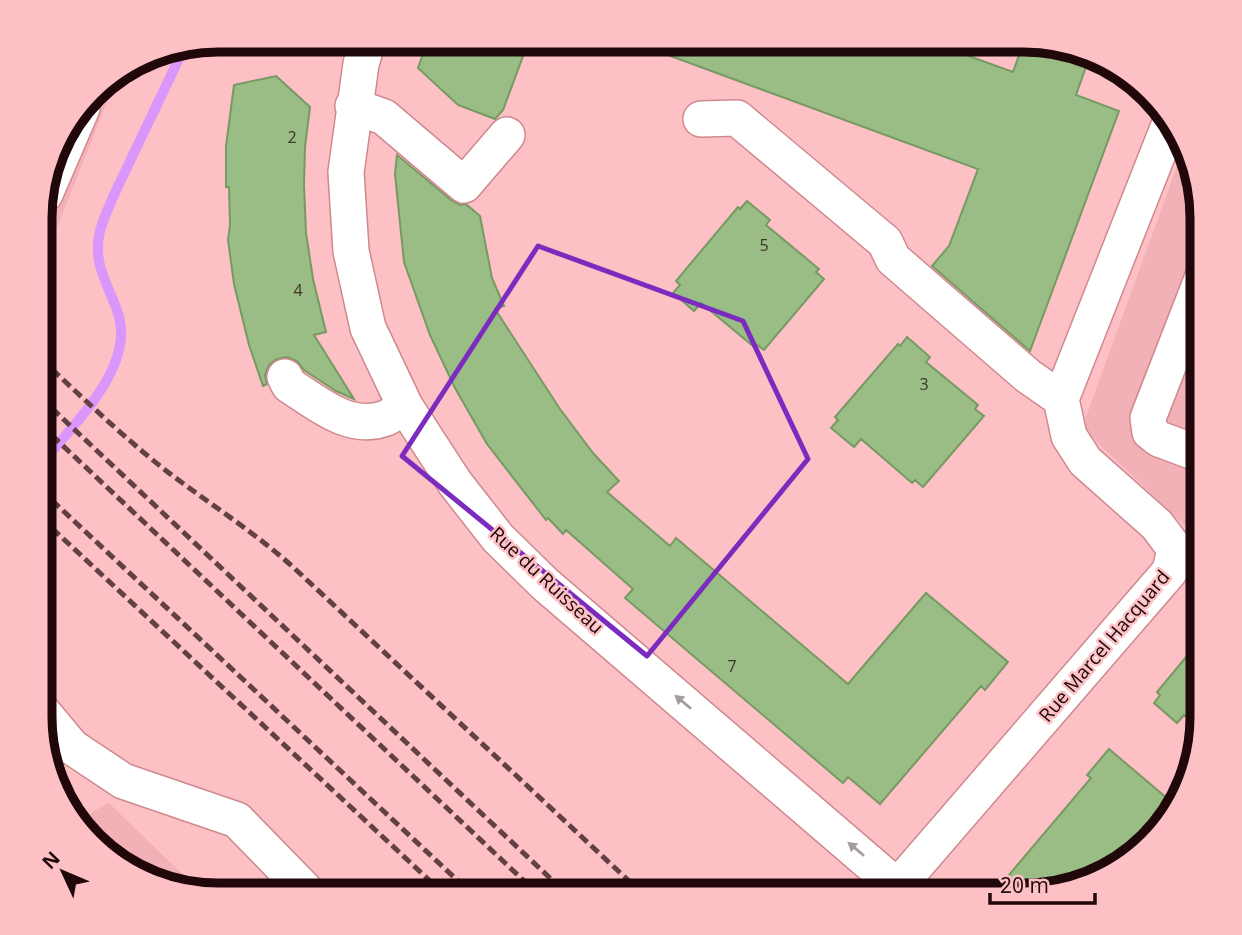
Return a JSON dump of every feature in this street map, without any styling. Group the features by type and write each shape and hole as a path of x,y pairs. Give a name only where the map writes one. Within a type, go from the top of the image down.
{"street":[{"name":"Rue du Ruisseau","path":"364,52 353,106 345,172 351,251 369,328 405,406 455,483 498,538 545,584 894,883"},
{"path":"353,106 384,117 463,193 507,135"},
{"path":"701,119 737,118 885,242 893,259 924,286 1028,376 1060,399 1166,133"},
{"path":"1190,310 1148,418 1150,432 1159,439 1190,451"},
{"path":"285,377 289,385 338,416 359,422 385,419 405,406"},
{"name":"Rue Marcel Hacquard","path":"908,883 1188,552 1085,461 1069,436 1060,399"},
{"path":"53,724 72,747 123,781 237,820 297,882"}],"highlighted area":[{"path":"538,246 743,321 808,459 647,656 402,456"}],"shaded area":[{"path":"111,93 52,240 54,197 61,165 87,117"},
{"path":"1179,161 1186,186 1190,219 1189,530 1082,428"},
{"path":"109,803 188,879 165,874 126,855 88,820 92,812"}],"building":[{"path":"424,52 524,52 503,110 495,119 458,105 418,68"},
{"path":"661,53 960,53 1013,72 1020,53 1034,53 1066,58 1087,65 1076,95 1119,111 1030,351 932,266 949,246 978,169"},
{"path":"276,76 310,107 305,147 306,233 313,279 326,332 314,335 354,399 336,391 304,370 297,361 287,357 277,359 269,365 265,375 267,384 263,386 249,345 234,284 228,240 230,225 226,146 234,85"},
{"path":"397,155 451,200 460,205 466,204 480,216 492,278 504,306 495,309 560,409 593,453 619,481 607,492 670,546 676,538 848,684 926,593 1008,662 985,690 981,686 880,804 848,777 843,783 625,598 633,589 566,530 563,534 548,518 546,520 487,444 455,388 430,335 404,262 395,174"},
{"path":"747,201 770,220 766,225 819,269 816,272 824,279 764,350 756,344 753,346 701,303 694,311 673,293 680,285 676,281 738,207 740,209"},
{"path":"907,337 930,357 926,362 978,405 975,409 984,416 923,487 915,480 912,483 861,439 854,447 831,428 838,420 835,417"},
{"path":"1189,653 1189,719 1184,715 1177,723 1154,703 1160,695 1157,692"},
{"path":"1109,749 1168,799 1162,809 1133,841 1097,865 1056,879 1002,883 1091,778 1087,775"}],"waterway":[{"path":"52,451 98,394 118,354 121,333 118,313 100,263 100,231 114,194 180,57"}],"railway":[{"path":"52,370 152,460 293,567 631,883"},
{"path":"52,409 555,882"},
{"path":"52,436 526,882"},
{"path":"53,501 459,882"},
{"path":"53,529 431,882"}]}
